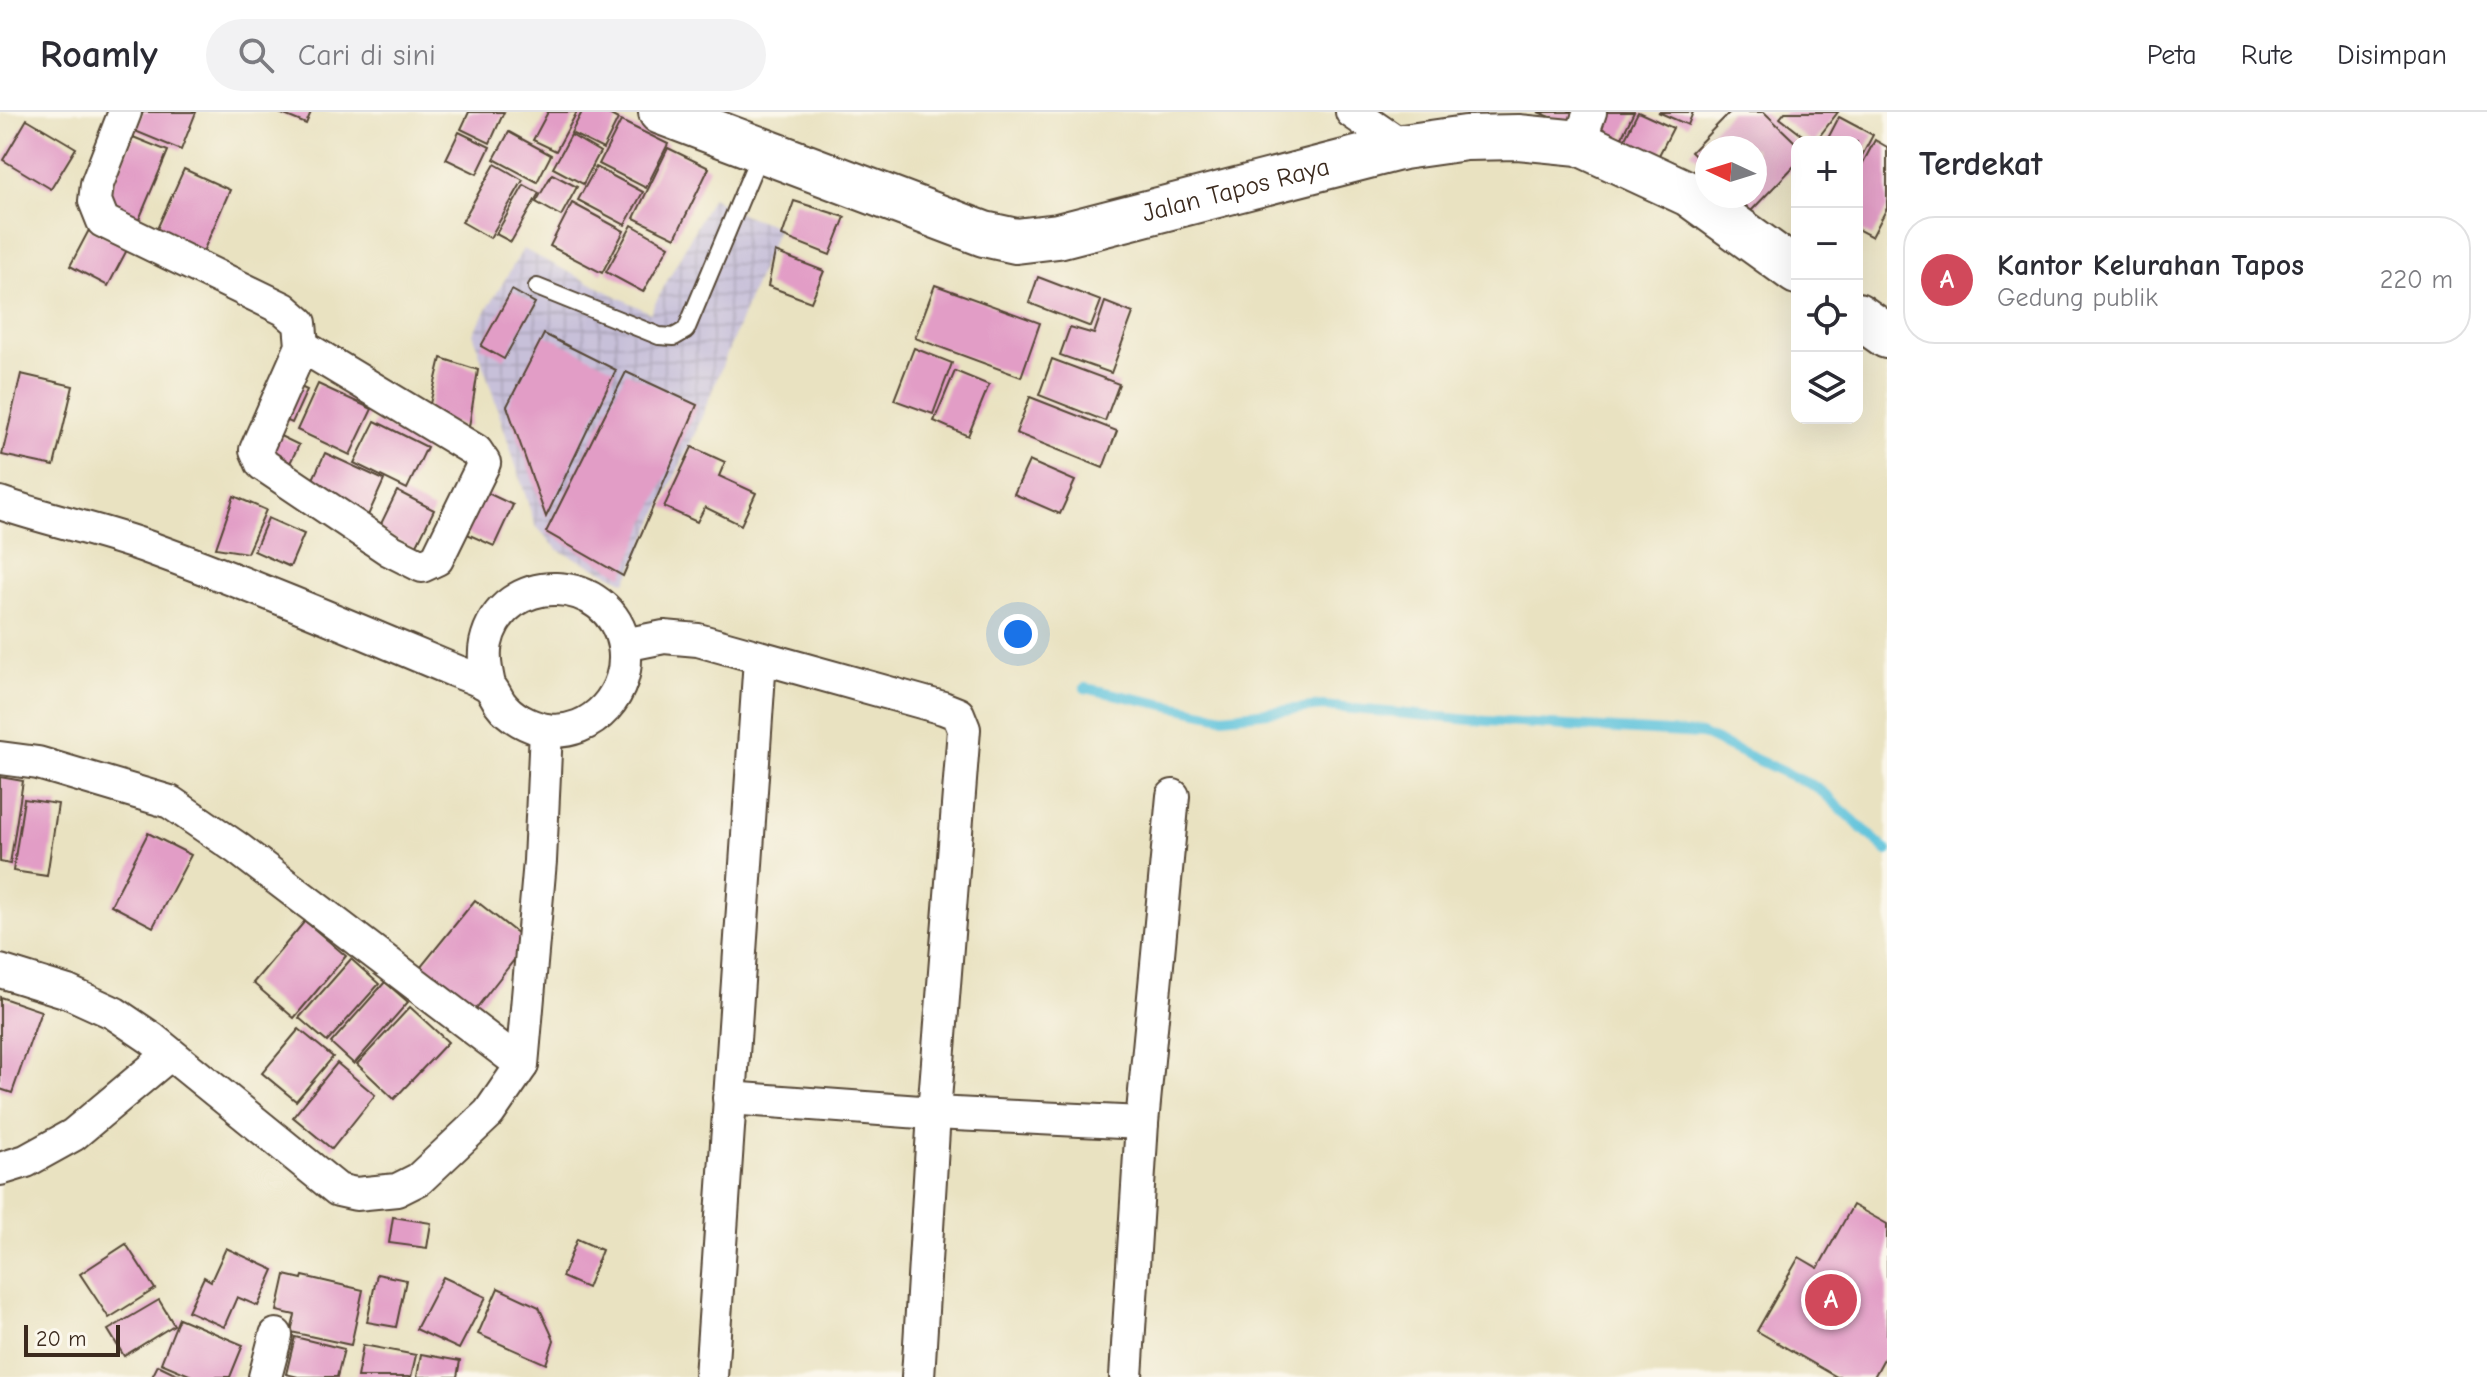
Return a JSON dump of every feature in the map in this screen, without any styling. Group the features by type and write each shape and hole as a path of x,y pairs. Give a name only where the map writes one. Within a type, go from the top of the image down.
{"main road":[{"name":"Jalan Tapos Raya","path":"661,112 984,234 1016,241 1058,236 1403,147 1518,137 1585,127 1689,194 1791,268"},
{"path":"1863,319 1887,336"}],"street":[{"path":"125,112 97,184 95,201 103,221 284,309 300,323 302,346 256,450 262,464 390,550 422,566 437,559 484,463 476,451 302,346"},
{"path":"1352,112 1403,147"},
{"path":"0,503 148,547 489,685"},
{"path":"0,529 39,517"},
{"path":"545,588 567,589 587,596 604,608 617,625 624,645 625,664 621,683 613,700 600,714 584,724 565,730 546,730 522,722 502,707 489,685 485,664 486,643 494,623 508,606 525,594 545,588"},
{"path":"624,645 664,637 698,640 958,714 964,729 934,1113 918,1377"},
{"path":"711,1377 760,659"},
{"path":"0,971 68,992 114,1013 170,1054 338,1190 356,1194 397,1190 419,1179 489,1113 522,1065 540,861 546,730"},
{"path":"0,758 38,763 170,802 250,857 522,1065"},
{"path":"1126,1377 1142,1123 1173,796"},
{"path":"0,1169 26,1161 73,1135 170,1054"},
{"path":"729,1098 934,1113 1142,1123"},
{"path":"265,1377 276,1335"}],"lane":[{"path":"537,287 659,336 674,337 686,330 761,150"}],"shaded area":[{"path":"712,197 734,211 778,227 696,431 626,582 558,550 535,525 473,333 523,249 650,313"}],"building":[{"path":"143,112 196,112 181,150 135,131"},
{"path":"277,112 311,112 306,124"},
{"path":"469,112 504,112 490,143 461,129"},
{"path":"548,112 577,112 556,151 533,140"},
{"path":"582,112 605,112 618,119 603,149 571,133"},
{"path":"1538,112 1587,112 1581,129"},
{"path":"1606,112 1634,112 1619,143 1596,132"},
{"path":"1638,112 1673,128 1657,159 1623,142"},
{"path":"1658,112 1693,112 1688,125"},
{"path":"1730,112 1764,112 1791,138 1791,169 1767,194 1767,136 1707,136"},
{"path":"1785,112 1838,112 1820,136 1803,136 1780,118"},
{"path":"1839,117 1873,135 1863,154 1863,136 1829,136"},
{"path":"27,119 76,148 51,189 3,160"},
{"path":"621,121 668,144 646,188 599,164"},
{"path":"459,132 490,147 477,174 446,159"},
{"path":"509,132 551,155 537,182 494,159"},
{"path":"571,135 600,152 583,184 553,168"},
{"path":"133,137 168,151 138,222 103,207"},
{"path":"1875,140 1887,147 1887,208 1872,237 1863,232 1863,163"},
{"path":"668,148 709,168 675,238 634,218"},
{"path":"495,164 523,180 490,238 462,222"},
{"path":"596,167 643,192 625,225 578,200"},
{"path":"184,169 230,190 199,261 152,240"},
{"path":"552,174 577,187 561,216 536,202"},
{"path":"524,185 539,193 511,242 496,234"},
{"path":"794,201 845,217 830,255 782,236"},
{"path":"572,203 624,231 602,273 550,246"},
{"path":"632,225 669,246 643,292 606,272"},
{"path":"90,228 128,248 108,286 70,266"},
{"path":"775,252 824,271 811,302 768,286"},
{"path":"1038,277 1101,301 1091,327 1029,303"},
{"path":"935,285 1040,323 1021,377 915,338"},
{"path":"512,290 535,303 504,359 481,346"},
{"path":"1105,302 1133,313 1111,373 1060,355 1070,327 1094,334"},
{"path":"544,334 616,370 546,517 507,406"},
{"path":"914,348 952,363 933,414 894,400"},
{"path":"441,358 478,370 469,427 427,416"},
{"path":"1052,359 1119,384 1105,421 1039,395"},
{"path":"955,371 989,385 968,436 934,421"},
{"path":"626,372 697,405 623,576 546,532"},
{"path":"21,374 73,386 54,466 2,455"},
{"path":"288,381 307,390 292,423 272,414"},
{"path":"318,384 372,409 350,455 297,430"},
{"path":"1030,397 1117,431 1103,468 1016,433"},
{"path":"375,421 427,447 407,489 354,463"},
{"path":"272,432 299,445 287,469 260,456"},
{"path":"692,447 725,462 719,476 756,493 741,525 705,507 697,522 664,507"},
{"path":"325,453 384,480 366,520 307,492"},
{"path":"1029,461 1075,481 1060,514 1014,494"},
{"path":"475,487 513,505 494,546 456,529"},
{"path":"397,491 434,510 415,549 378,530"},
{"path":"234,496 266,510 247,553 216,548"},
{"path":"268,518 304,534 290,567 254,551"},
{"path":"0,777 23,781 10,864 0,862"},
{"path":"24,799 58,804 47,876 13,871"},
{"path":"148,833 191,855 153,927 111,905"},
{"path":"475,900 528,942 474,1011 420,968"},
{"path":"305,921 346,956 294,1018 253,983"},
{"path":"351,959 379,984 327,1042 299,1018"},
{"path":"385,982 408,1002 354,1064 331,1043"},
{"path":"0,997 41,1011 12,1093 0,1089"},
{"path":"410,1007 448,1042 394,1099 357,1064"},
{"path":"299,1029 333,1057 296,1101 262,1073"},
{"path":"337,1063 375,1095 332,1149 293,1117"},
{"path":"1853,1205 1887,1224 1887,1353 1874,1377 1837,1377 1757,1331 1799,1257 1818,1268"},
{"path":"393,1217 431,1223 427,1248 389,1243"},
{"path":"577,1239 602,1250 587,1288 562,1277"},
{"path":"126,1244 155,1289 109,1318 80,1274"},
{"path":"226,1248 274,1270 258,1306 237,1297 224,1327 188,1311 204,1277 211,1281"},
{"path":"377,1274 406,1280 396,1327 367,1322"},
{"path":"285,1275 302,1279 303,1276 363,1290 351,1345 291,1332 295,1315 277,1311"},
{"path":"443,1277 486,1297 459,1349 416,1329"},
{"path":"498,1288 539,1307 554,1340 546,1364 478,1334"},
{"path":"159,1300 174,1325 124,1356 108,1330"},
{"path":"179,1318 243,1345 230,1377 194,1377 161,1363"},
{"path":"295,1337 344,1349 337,1377 286,1374"},
{"path":"363,1345 416,1355 411,1377 357,1377"},
{"path":"421,1354 460,1361 457,1377 417,1377"},
{"path":"158,1365 183,1377 152,1377"}],"waterway":[{"path":"1085,688 1223,717 1322,706 1471,720 1701,734 1818,788 1887,851"}],"place":[{"name":"Kantor Kelurahan Tapos","path":"1831,1300"}]}
